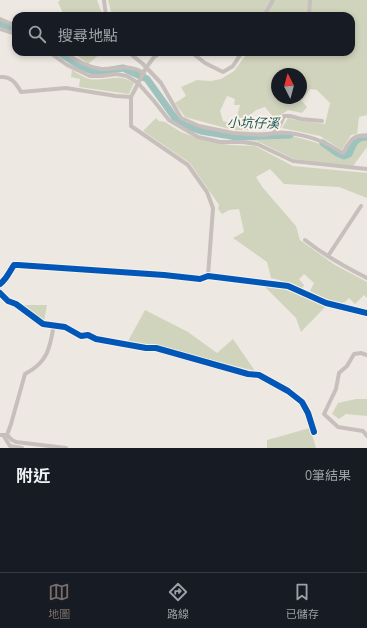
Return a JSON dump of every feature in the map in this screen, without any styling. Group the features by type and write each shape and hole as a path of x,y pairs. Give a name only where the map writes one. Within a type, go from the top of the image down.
{"street":[{"path":"104,0 106,12"},
{"path":"266,12 273,0"},
{"path":"309,12 310,0"},
{"path":"0,19 12,24"},
{"path":"0,29 12,33"},
{"path":"55,56 67,65 90,76 116,74 127,76 138,83 169,120 198,137 220,142 243,142 257,144 293,161 367,169"},
{"path":"70,56 88,66 101,69 135,68 144,73"},
{"path":"133,56 161,83 181,118 199,126 233,133 263,135 286,132 326,143 343,153 351,140 363,135 367,136"},
{"path":"155,56 146,68 131,97 131,126 188,165 207,192 213,208 208,276"},
{"path":"196,56 205,63 223,72 233,66 239,56"},
{"path":"0,77 5,76 14,81 21,92 66,88 131,97"},
{"path":"274,133 284,116 322,121"},
{"path":"233,133 243,142"},
{"path":"328,256 361,206"},
{"path":"305,240 328,256 367,278"},
{"path":"0,284 6,279 14,265 164,275 200,279 208,276 288,286 326,303 367,313"},
{"path":"0,293 8,301 16,304 43,324 54,324 65,327 82,336 88,335 96,339 146,348 156,348 248,374 259,375 288,391 302,402 308,413 314,432"},
{"path":"3,435 11,424 23,379 26,374 35,369 44,361 54,324"},
{"path":"367,355 361,353 354,354 347,366 339,373 336,389 324,414 338,427 363,431 367,436"},
{"path":"3,435 10,446 22,448"},
{"path":"3,435 16,442 66,448"}],"green space":[{"path":"60,0 97,0 102,12 62,12 58,2"},
{"path":"108,0 367,0 367,115 359,117 357,134 351,135 342,150 320,136 282,128 288,118 325,124 330,103 317,90 310,89 307,94 307,68 271,68 271,104 304,104 307,107 302,113 288,110 281,115 278,123 265,107 256,110 242,122 249,130 233,130 185,117 175,103 186,96 181,87 197,80 211,81 221,79 234,71 245,56 355,56 355,12 111,12","holes":["227,96 235,99 234,105 240,105 235,124 223,121 220,111"]},
{"path":"78,56 98,56 88,64"},
{"path":"72,70 89,79 123,78 134,83 129,94 79,87 80,79 71,77"},
{"path":"156,118 181,132 206,141 230,145 255,146 293,166 367,173 367,198 339,187 284,184 270,169 256,177 263,188 296,226 300,240 335,265 367,282 367,298 364,295 355,304 349,298 345,302 339,304 327,300 310,291 314,283 304,274 299,279 304,285 302,289 271,278 267,262 233,238 244,232 239,209 229,210 222,214 218,209 219,205 190,163 143,131"},
{"path":"287,135 322,145 341,156 345,156 356,141 363,139 367,140 367,147 353,166 294,159 257,141 244,140 244,137"},
{"path":"263,285 290,290 326,306 301,332 296,318"},
{"path":"24,305 47,305 44,322"},
{"path":"145,310 188,332 217,353 233,339 255,371 155,346 145,347 127,343"},
{"path":"356,399 367,399 367,416 346,414 339,419 332,414 338,403"},
{"path":"310,428 316,448 267,448 267,440"}],"waterway":[{"name":"小坑仔溪","path":"0,23 12,29"},
{"name":"小坑仔溪","path":"65,56 81,67 93,71 106,71 123,68 147,79 175,118 184,125 201,131 237,137 290,135"},
{"name":"小坑仔溪","path":"323,143 344,156 349,154 357,140 367,137"}],"cycle path":[{"path":"0,284 6,278 14,265 164,275 200,279 208,276 288,286 326,303 367,313"},
{"path":"0,293 8,301 16,304 43,324 65,327 81,336 88,335 96,339 146,348 156,348 248,374 259,375 288,391 302,402 308,413 314,432"}]}
